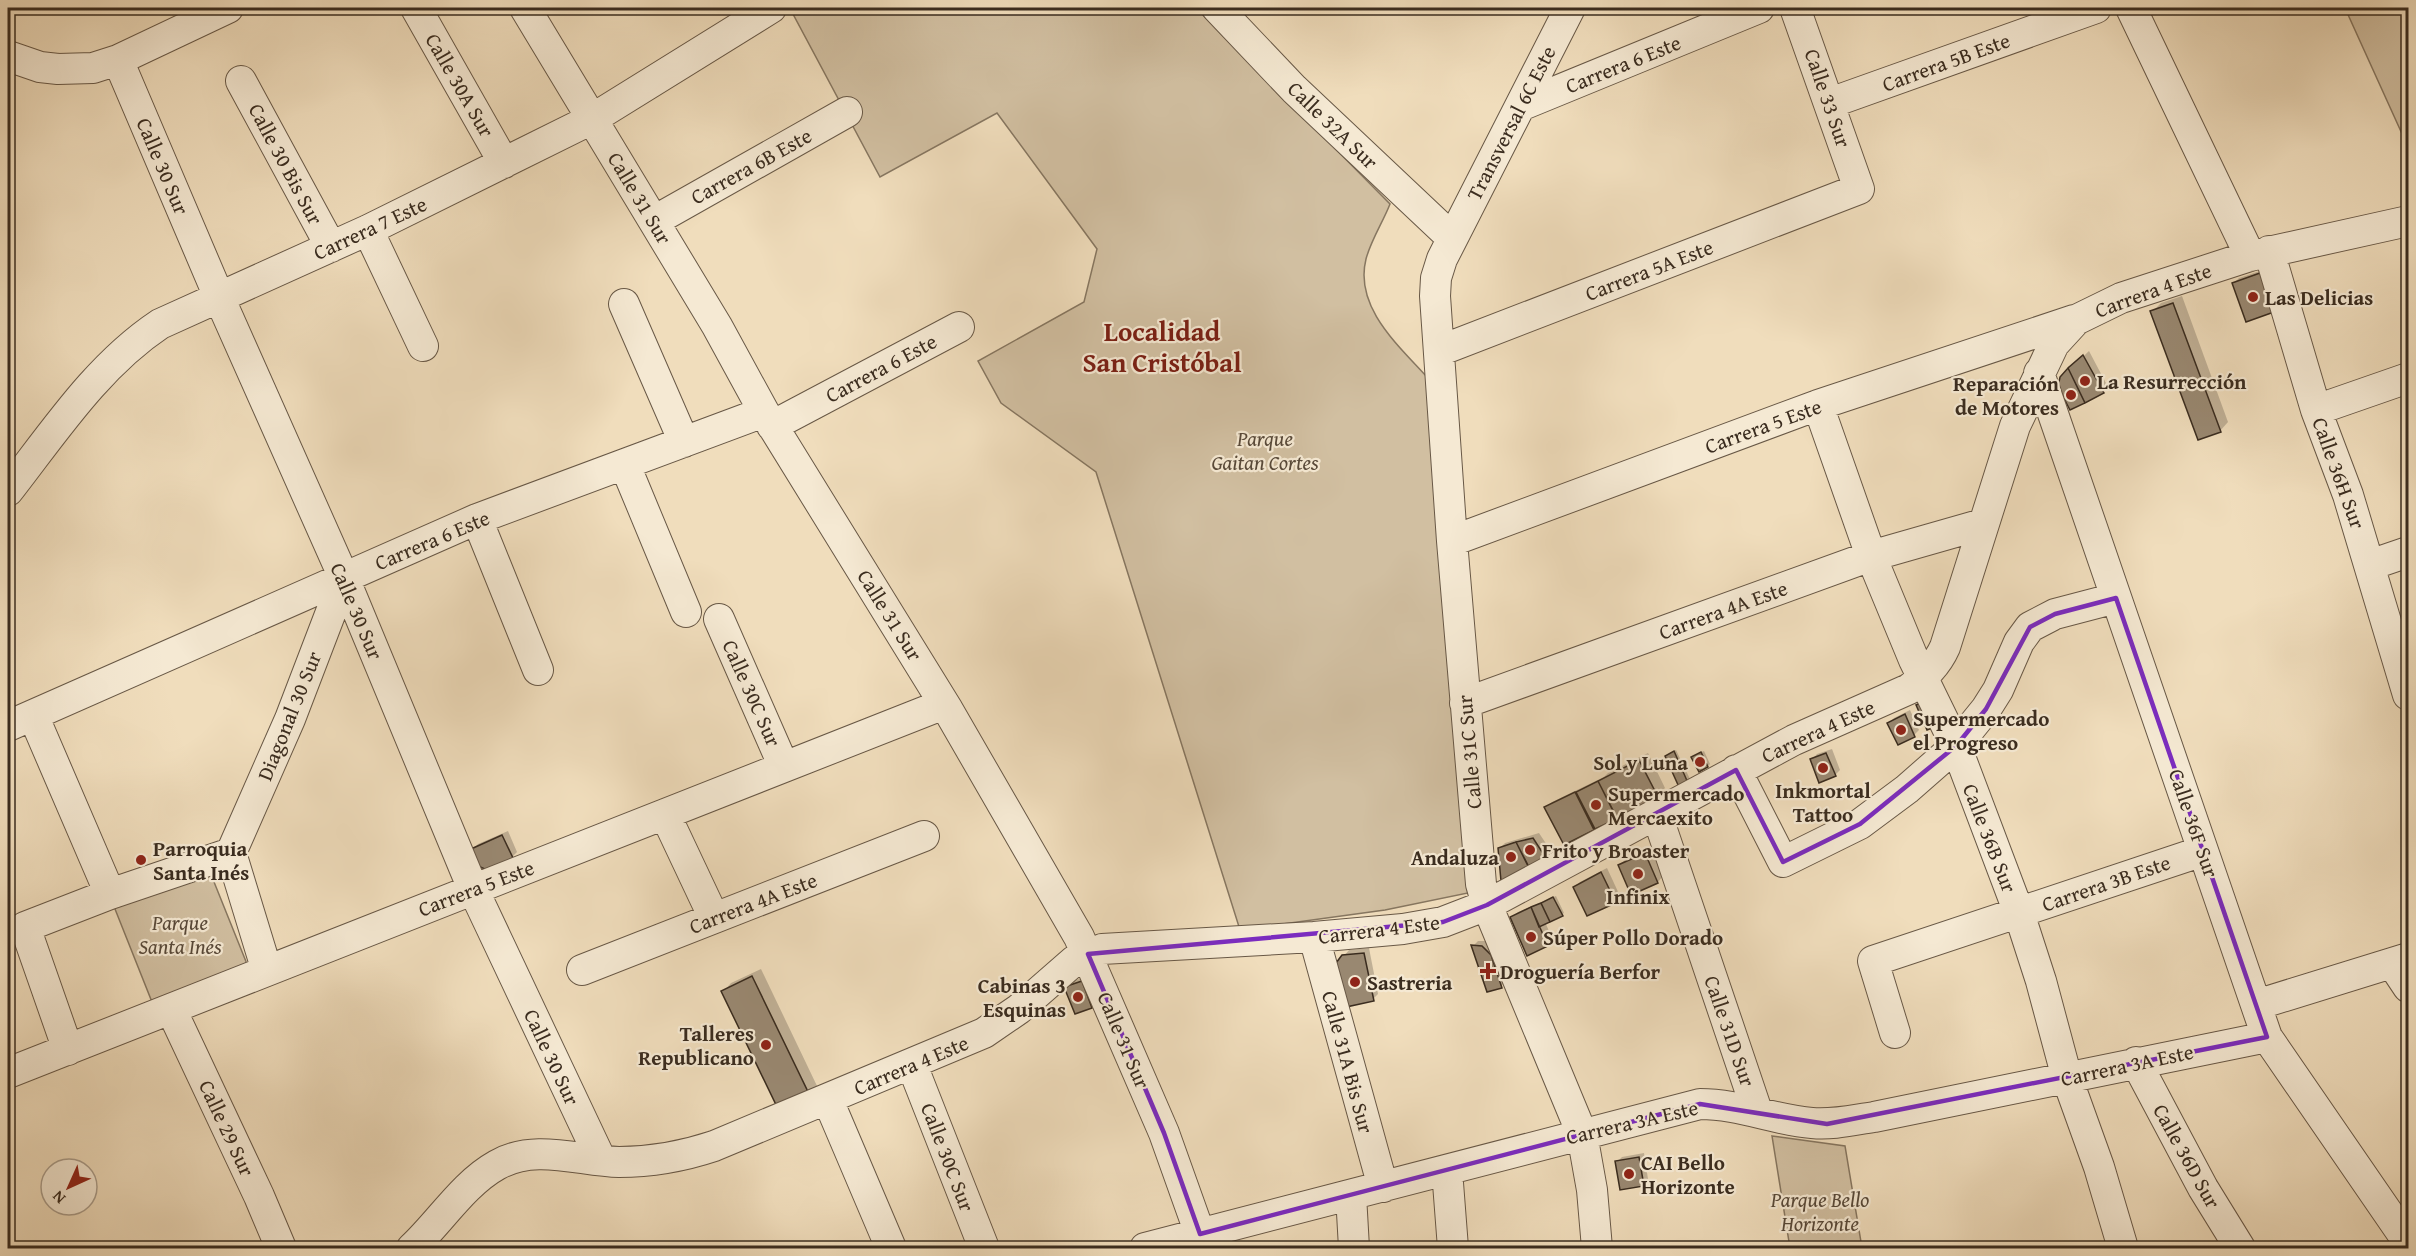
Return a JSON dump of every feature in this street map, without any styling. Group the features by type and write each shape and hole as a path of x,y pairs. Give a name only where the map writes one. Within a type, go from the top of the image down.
{"street":[{"path":"8,56 40,67 93,68 118,60 228,8"},
{"name":"Calle 30A Sur","path":"416,8 504,163"},
{"name":"Calle 31 Sur","path":"525,8 717,326 768,419 944,704 1088,954 1164,1133 1200,1241"},
{"name":"Carrera 7 Este","path":"8,490 91,385 129,346 160,324 368,230 592,119 771,8"},
{"name":"Calle 32A Sur","path":"1217,8 1294,89 1452,238"},
{"name":"Transversal 6C Este","path":"1452,238 1570,8"},
{"name":"Carrera 6 Este","path":"1520,106 1759,8"},
{"name":"Calle 33 Sur","path":"1795,8 1859,189"},
{"name":"Carrera 5B Este","path":"1830,103 2096,8"},
{"name":"Calle 36H Sur","path":"2131,8 2259,254 2348,495 2409,695"},
{"name":"Calle 30 Sur","path":"118,60 219,297 344,578 473,889 601,1160"},
{"name":"Calle 30 Bis Sur","path":"241,81 331,247"},
{"name":"Carrera 6B Este","path":"654,221 847,112"},
{"name":"Carrera 5A Este","path":"1439,351 1859,189"},
{"name":"Carrera 4 Este","path":"412,1248 441,1235 484,1173 498,1164 514,1158 561,1154 601,1160 638,1162 697,1152 964,1043 993,1028 1019,1009 1060,971 1088,954 1113,948 1314,937 1423,927 1464,916 1794,740 1895,696 1923,678 1940,658 1965,587 2015,426 2054,344 2076,320 2121,298 2259,254 2409,221"},
{"path":"368,230 423,346"},
{"name":"Calle 31C Sur","path":"1452,238 1436,278 1435,296 1452,542 1479,866 1487,905 1582,1134 1592,1190 1596,1248"},
{"path":"624,304 684,442"},
{"name":"Carrera 5 Este","path":"1452,542 1818,405 2076,320"},
{"name":"Carrera 6 Este","path":"20,720 477,519 684,442 768,419 959,327"},
{"name":"Calle 36F Sur","path":"2039,373 2267,1036 2409,1242"},
{"path":"2316,410 2409,378"},
{"name":"Calle 36B Sur","path":"1818,405 1871,556 1923,678 1956,746 2019,913 2035,960 2067,1078 2099,1167 2122,1248"},
{"path":"626,465 686,612"},
{"path":"477,519 538,670"},
{"name":"Carrera 4A Este","path":"1465,704 1871,556 1983,524"},
{"path":"2370,565 2409,552"},
{"name":"Diagonal 30 Sur","path":"231,853 290,719 344,578"},
{"path":"1736,770 1783,862 1860,824 1906,789 1956,746 1986,709 1998,690 2019,642 2030,627 2055,614 2116,598"},
{"name":"Calle 30C Sur","path":"719,620 784,767"},
{"name":"Carrera 5 Este","path":"8,1073 944,704"},
{"path":"20,720 110,894"},
{"path":"664,814 714,918"},
{"name":"Calle 31D Sur","path":"1657,815 1757,1111"},
{"name":"Carrera 4A Este","path":"582,970 924,836"},
{"name":"Carrera 3B Este","path":"1894,1033 1873,962 2203,850"},
{"path":"68,1050 16,925 231,853 267,971"},
{"name":"Calle 31A Bis Sur","path":"1314,937 1383,1187"},
{"path":"2256,1005 2403,969"},
{"name":"Calle 29 Sur","path":"171,1009 281,1248"},
{"name":"Carrera 3A Este","path":"1145,1248 1200,1241 1351,1195 1701,1104 1757,1111 1790,1120 1827,1124 1874,1117 2267,1036"},
{"name":"Calle 36D Sur","path":"2136,1062 2203,1188 2240,1248"},
{"name":"Calle 30C Sur","path":"912,1065 984,1248"},
{"path":"828,1100 891,1248"},
{"path":"1447,1170 1453,1248"},
{"path":"1351,1195 1354,1248"}],"highlighted area":[{"path":"2116,598 2267,1037 1827,1124 1700,1104 1200,1234 1164,1133 1088,954 1443,922 1487,905 1736,770 1783,862 1860,824 1956,746 1986,709 2030,627 2055,614"}],"green space":[{"name":"Parque Gaitan Cortes","path":"804,8 1196,8 1390,204 1368,252 1364,277 1366,293 1381,324 1427,377 1468,893 1385,910 1240,930 1096,472 1001,403 978,361 1084,302 1097,249 997,113 880,177 793,14"},
{"path":"2345,8 2408,8 2408,147"},
{"name":"Parque Santa Inés","path":"208,867 247,964 152,1002 113,904"},
{"name":"Parque Bello Horizonte","path":"1772,1136 1845,1146 1862,1248 1790,1248"}],"building":[{"name":"Las Delicias","path":"2260,273 2274,312 2246,322 2232,283"},
{"path":"2173,303 2221,432 2198,440 2150,311"},
{"name":"La Resurrección","path":"2083,355 2104,393 2085,403 2068,368"},
{"name":"Reparación de Motores","path":"2068,368 2085,403 2070,410 2058,387 2060,377"},
{"path":"1930,699 1942,724 1927,730 1916,705"},
{"name":"Supermercado el Progreso","path":"1905,714 1915,737 1898,745 1887,723"},
{"path":"1674,751 1688,783 1679,787 1665,756"},
{"name":"Sol y Luna","path":"1701,752 1708,767 1699,772 1691,757"},
{"name":"Inkmortal Tattoo","path":"1826,753 1836,776 1819,783 1810,759"},
{"path":"1639,760 1658,797 1617,818 1598,781"},
{"name":"Supermercado Mercaexito","path":"1598,781 1617,819 1595,829 1576,792"},
{"path":"1575,792 1594,830 1564,845 1544,807"},
{"path":"502,835 513,858 487,870 478,866 471,849"},
{"name":"Frito y Broaster","path":"1533,838 1546,858 1530,869 1516,842"},
{"name":"Andaluza","path":"1516,842 1528,866 1529,876 1501,881 1498,848"},
{"name":"Infinix","path":"1645,853 1658,883 1631,895 1618,865"},
{"path":"1601,872 1616,903 1587,916 1573,887"},
{"path":"1553,897 1563,916 1550,922 1541,903"},
{"path":"1541,903 1550,922 1539,927 1531,907"},
{"name":"Súper Pollo Dorado","path":"1531,907 1548,946 1527,956 1510,917"},
{"name":"Droguería Berfor","path":"1471,945 1482,946 1491,955 1502,988 1487,992"},
{"name":"Sastreria","path":"1364,953 1374,1001 1346,1007 1336,963 1342,955"},
{"name":"Talleres Republicano","path":"752,976 811,1098 780,1113 721,991"},
{"name":"Cabinas 3 Esquinas","path":"1082,981 1092,1008 1075,1014 1064,987"},
{"name":"CAI Bello Horizonte","path":"1639,1157 1644,1186 1620,1190 1615,1161"}],"place":[{"name":"Las Delicias","path":"2253,297"},
{"name":"La Resurrección","path":"2085,381"},
{"name":"Reparación de Motores","path":"2071,395"},
{"name":"Supermercado el Progreso","path":"1901,730"},
{"name":"Sol y Luna","path":"1700,762"},
{"name":"Inkmortal Tattoo","path":"1823,768"},
{"name":"Supermercado Mercaexito","path":"1596,805"},
{"name":"Frito y Broaster","path":"1530,850"},
{"name":"Andaluza","path":"1511,857"},
{"name":"Parroquia Santa Inés","path":"141,860"},
{"name":"Infinix","path":"1638,874"},
{"name":"Súper Pollo Dorado","path":"1531,937"},
{"name":"Droguería Berfor","path":"1488,971"},
{"name":"Sastreria","path":"1355,982"},
{"name":"Cabinas 3 Esquinas","path":"1078,997"},
{"name":"Talleres Republicano","path":"766,1045"},
{"name":"CAI Bello Horizonte","path":"1629,1174"}],"district":[{"name":"Localidad San Cristóbal","path":"1162,346"}]}
